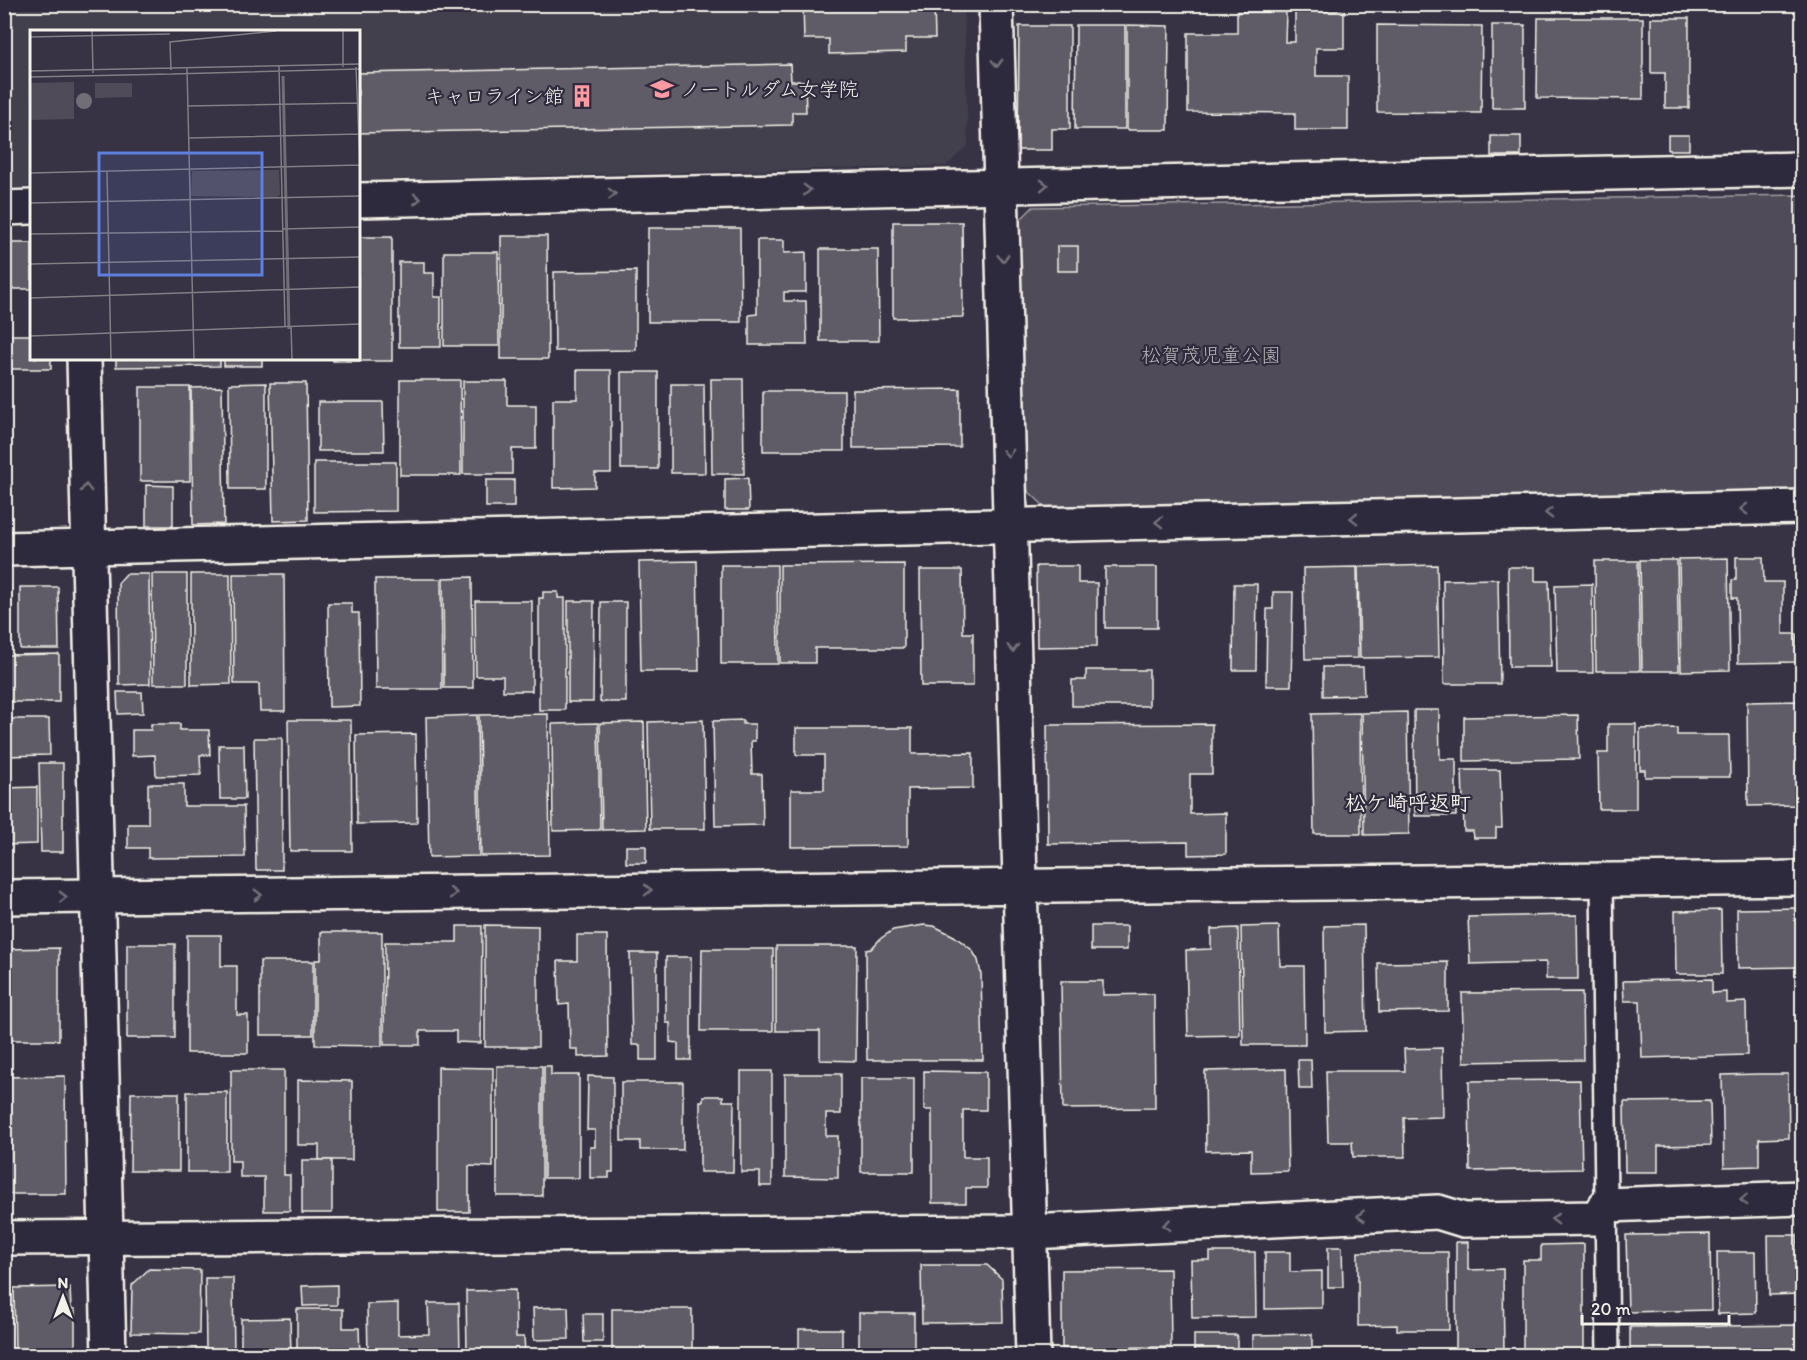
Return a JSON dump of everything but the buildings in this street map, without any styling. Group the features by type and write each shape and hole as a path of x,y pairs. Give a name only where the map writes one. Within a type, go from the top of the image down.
{"street":[{"path":"996,4 1034,1356"},
{"path":"360,200 1803,169"},
{"path":"4,208 30,207"},
{"path":"84,360 109,1356"},
{"path":"4,549 1803,507"},
{"path":"4,897 1803,878"},
{"path":"4,1238 1030,1232 1438,1212 1464,1220 1596,1218 1606,1205 1803,1198"}],"lane":[{"path":"1602,880 1608,1356"}],"shaded area":[{"name":"ノートルダム女学院","path":"4,5 964,5 968,146 946,166 360,180 360,30 30,30 30,187 5,188"}],"green space":[{"name":"松賀茂児童公園","path":"1802,195 1802,495 1046,508 1024,487 1017,223 1033,207"}],"place":[{"name":"ノートルダム女学院","path":"662,89"},
{"name":"キャロライン館","path":"582,96"}],"district":[{"name":"松ケ崎呼返町","path":"1408,803"}]}
